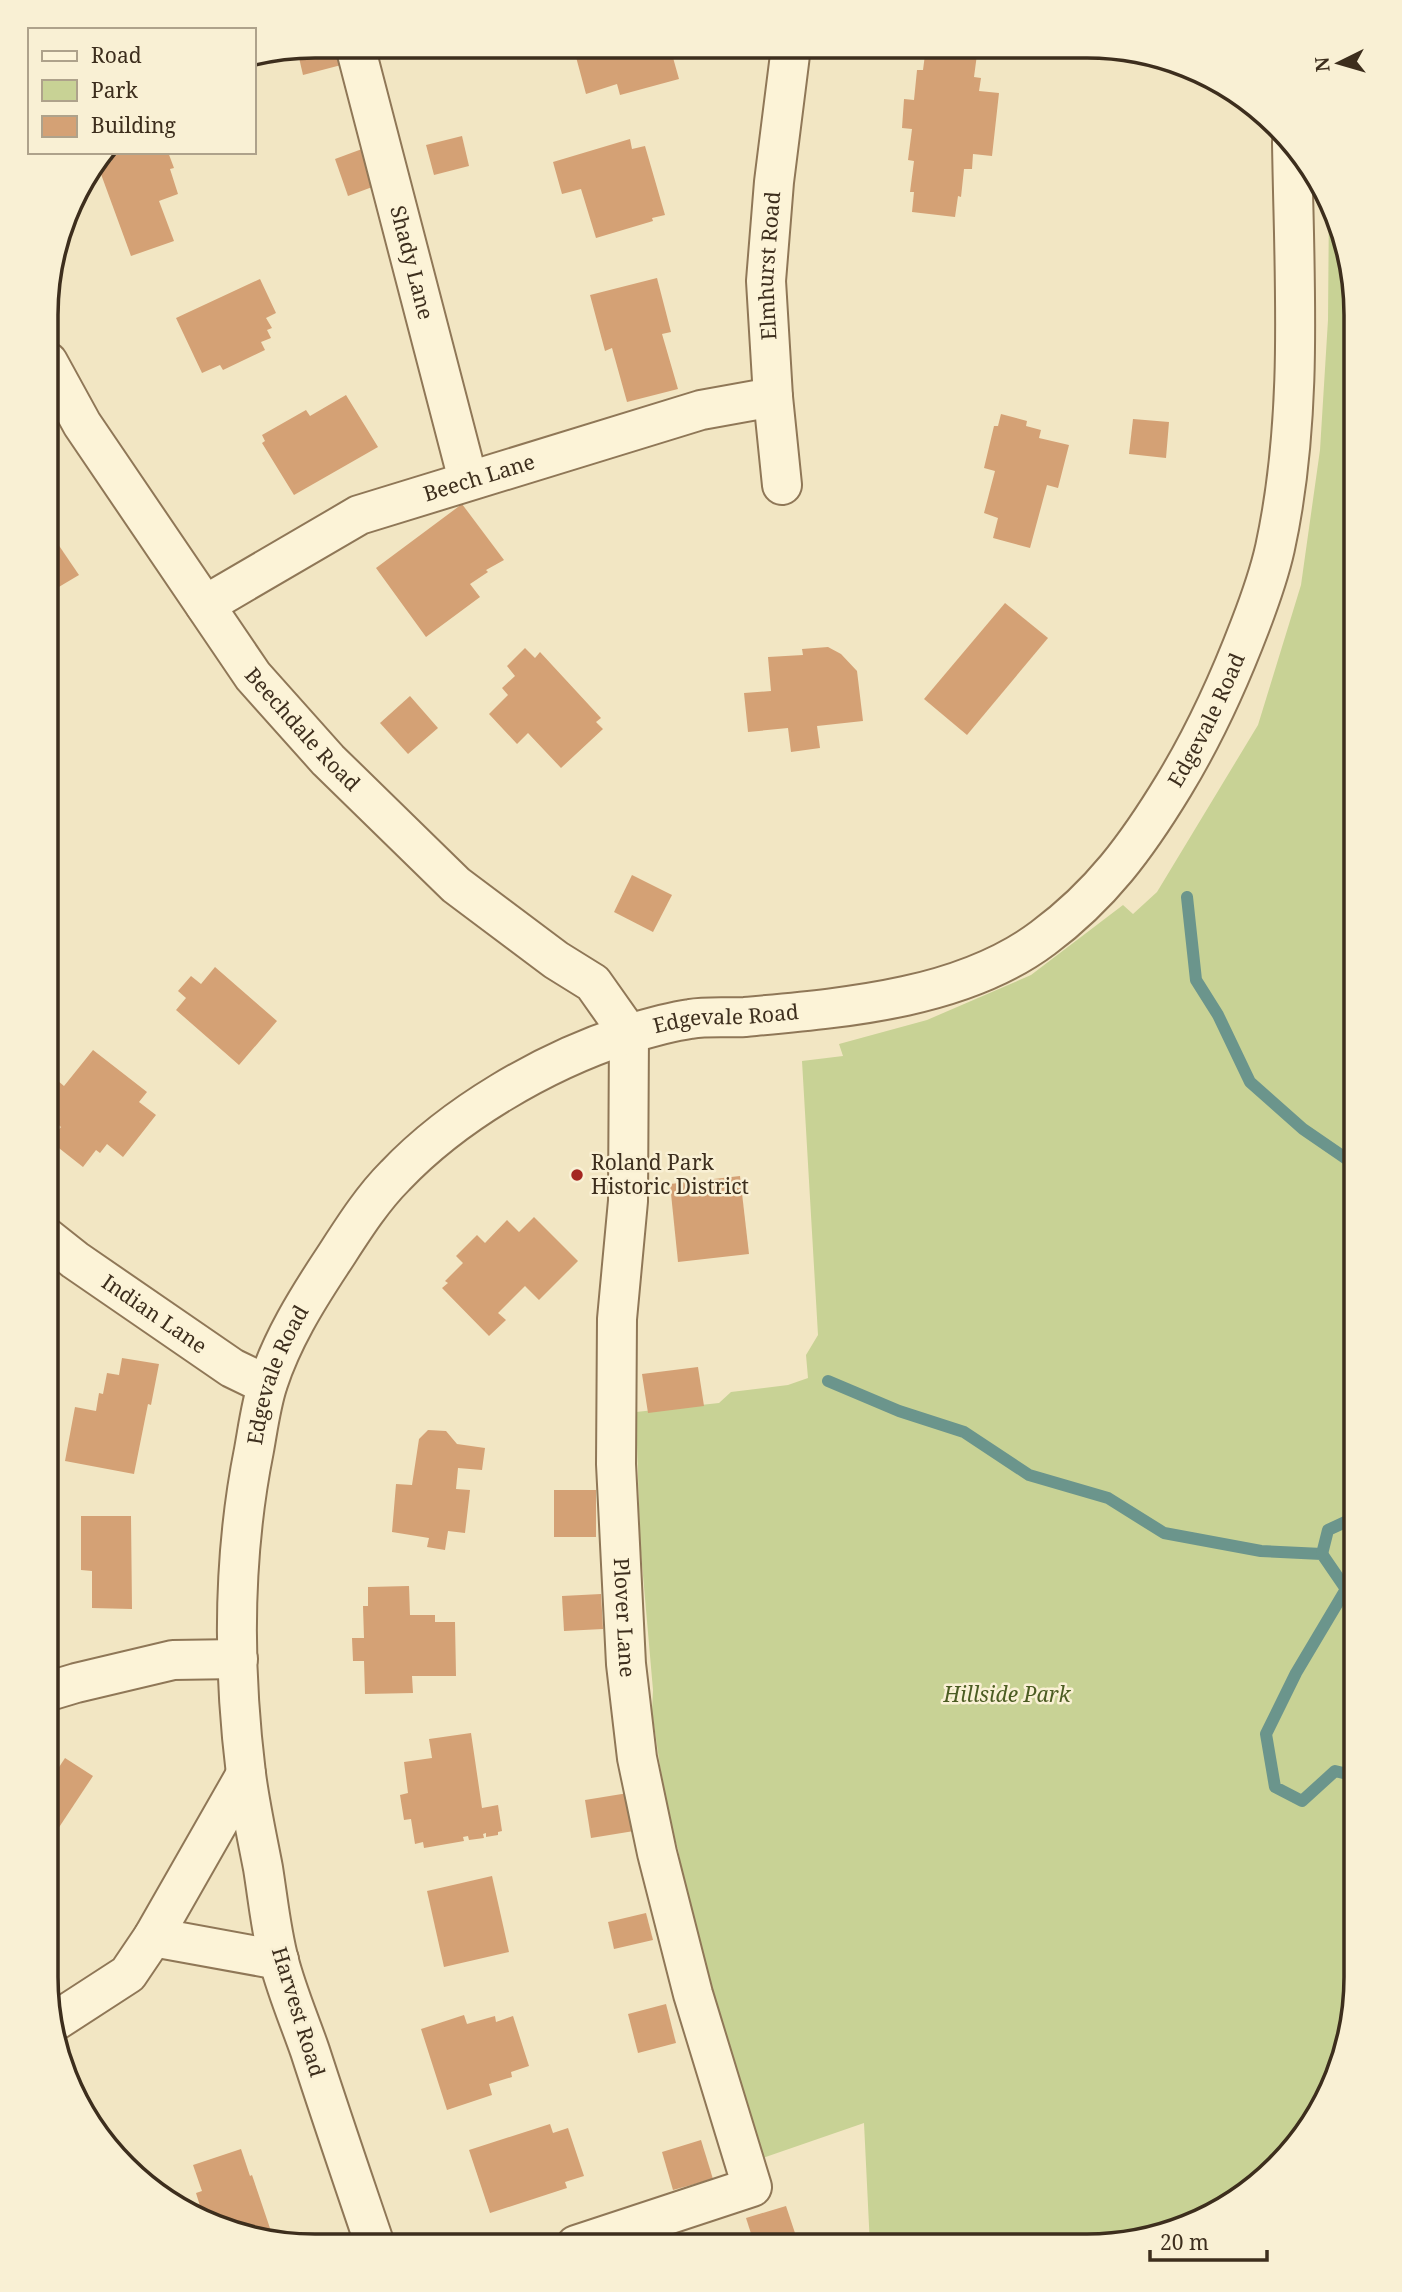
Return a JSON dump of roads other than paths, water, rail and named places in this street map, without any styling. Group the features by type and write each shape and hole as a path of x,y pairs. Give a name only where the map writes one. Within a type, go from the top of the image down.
{"street":[{"name":"Shady Lane","path":"358,58 468,480"},
{"name":"Elmhurst Road","path":"782,485 766,281 774,182 790,58"},
{"name":"Edgevale Road","path":"246,1774 238,1659 240,1572 248,1479 267,1385 297,1315 356,1226 394,1176 439,1137 491,1099 578,1052 629,1034 692,1018 740,1017 858,1003 927,991 1003,963 1038,942 1074,913 1121,864 1148,827 1198,746 1231,675 1261,597 1274,554 1289,466 1296,318 1292,160"},
{"name":"Beechdale Road","path":"58,380 82,424 253,676 328,760 456,885 556,960 593,983 629,1034"},
{"name":"Beech Lane","path":"205,605 359,515 701,410 773,397"},
{"name":"Plover Lane","path":"609,2234 752,2187 693,1994 657,1853 637,1758 626,1664 616,1464 617,1319 628,1200 629,1034"},
{"name":"Indian Lane","path":"58,1246 232,1368 267,1385"},
{"path":"58,1689 173,1660 238,1659"},
{"path":"61,2017 128,1974 153,1937 246,1774"},
{"name":"Harvest Road","path":"246,1774 279,1960 370,2234"},
{"path":"153,1937 279,1960"}],"waterway":[{"path":"1187,897 1196,980 1218,1015 1250,1082 1303,1129 1344,1157"},
{"path":"828,1381 899,1411 964,1432 1029,1475 1108,1498 1164,1533 1261,1551 1322,1554 1344,1586"},
{"path":"1322,1554 1328,1530 1344,1523"},
{"path":"1344,1592 1296,1673 1266,1734 1275,1787 1302,1801 1335,1771 1344,1773"}],"place":[{"name":"Roland Park Historic District","path":"577,1175"}],"park label":[{"name":"Hillside Park","path":"1007,1695"}]}
